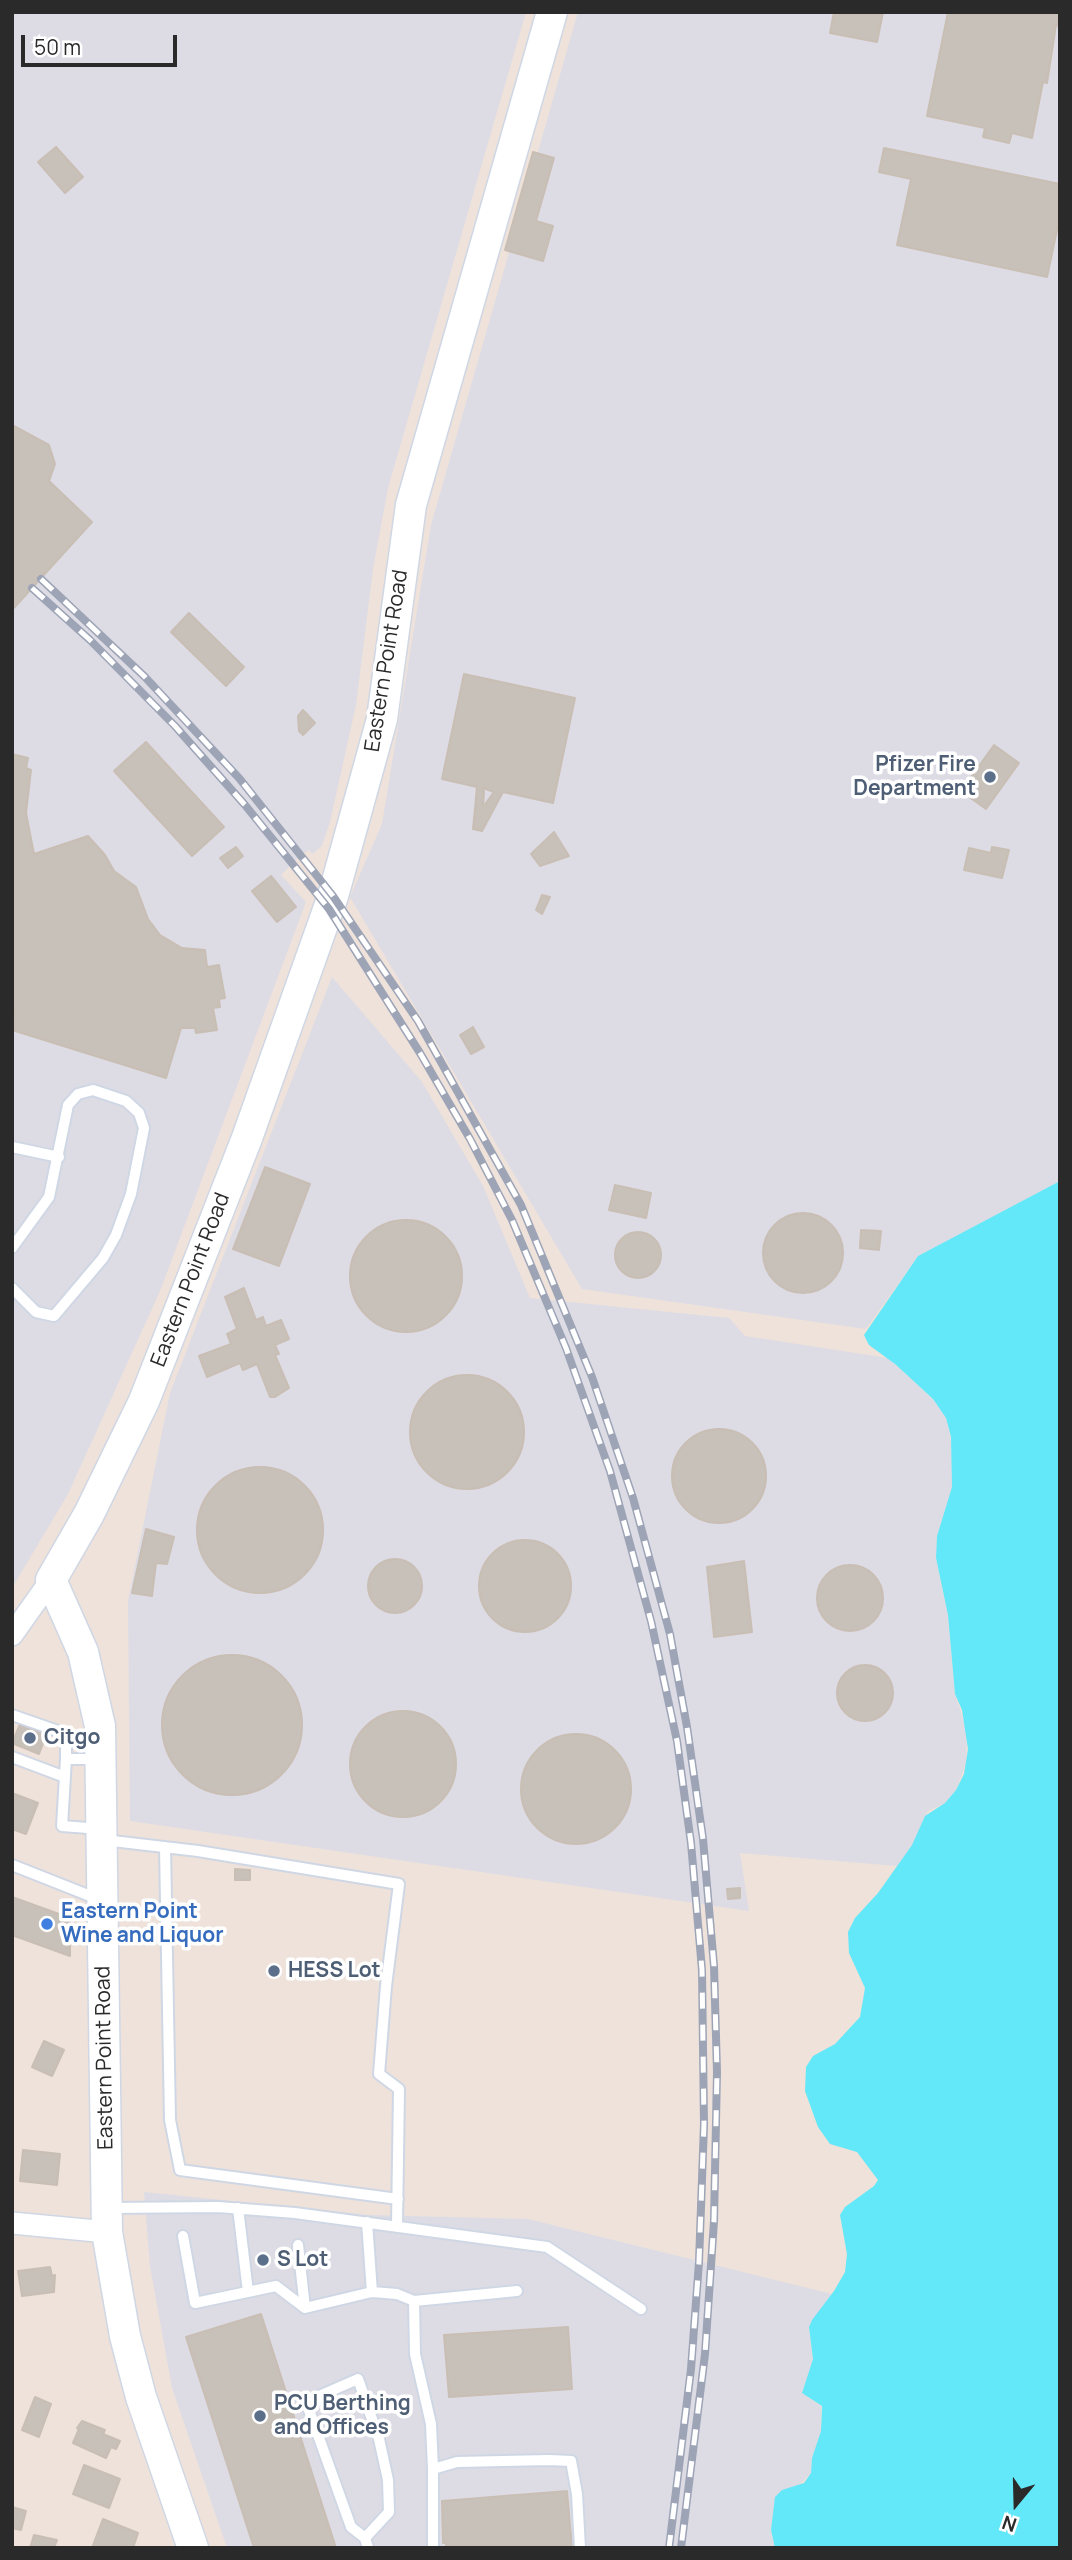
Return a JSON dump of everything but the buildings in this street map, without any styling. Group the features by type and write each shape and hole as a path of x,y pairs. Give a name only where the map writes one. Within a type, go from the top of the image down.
{"main road":[{"name":"Eastern Point Road","path":"193,2548 141,2397 125,2336 107,2220 104,1835 100,1726 90,1674 73,1625 51,1580 89,1514 144,1401 247,1138 333,896 382,719 411,505 552,12"}],"street":[{"path":"12,1635 51,1580"},
{"path":"12,2223 107,2220"}],"lane":[{"path":"12,1248 49,1197 68,1105 78,1094 93,1090 126,1101 139,1113 144,1128 138,1168 116,1235 103,1258 54,1316 36,1312 12,1288"},
{"path":"12,1147 58,1157"},
{"path":"12,1715 58,1731 66,1742 62,1826 165,1847 399,1884 386,1986 379,2074 399,2089 397,2225"},
{"path":"12,1757 65,1777"},
{"path":"66,1759 101,1759"},
{"path":"165,1847 170,2120 180,2170 398,2199"},
{"path":"12,1865 104,1901"},
{"path":"238,2208 248,2292"},
{"path":"107,2220 238,2208 397,2225 547,2247 641,2309"},
{"path":"367,2222 372,2292"},
{"path":"183,2236 195,2303 276,2286 305,2308"},
{"path":"298,2245 305,2308"},
{"path":"305,2308 372,2292 397,2294 414,2301 517,2291"},
{"path":"414,2301 415,2354 431,2424 433,2548"},
{"path":"358,2379 379,2439 388,2480 389,2512 366,2543 351,2527 310,2410 319,2396 358,2379"},
{"path":"433,2469 457,2462 571,2461 577,2494 580,2548"}],"shaded area":[{"path":"12,12 526,12 388,488 373,569 356,705 330,822 322,846 312,854 309,850 301,855 281,875 306,902 160,1291 68,1494 12,1588"},
{"path":"578,12 1060,12 1060,1181 918,1256 866,1329 582,1289 350,897 382,824 431,525"},
{"path":"332,977 422,1082 483,1186 530,1298 729,1318 745,1336 888,1358 933,1399 946,1418 954,1453 952,1487 937,1535 936,1558 948,1615 955,1694 967,1731 966,1764 956,1790 945,1803 928,1811 912,1845 897,1866 740,1853 749,1911 130,1821 128,1601 170,1393"},
{"path":"144,2192 369,2215 528,2219 832,2294 809,2327 813,2359 802,2393 821,2406 821,2431 812,2458 811,2473 798,2486 782,2490 771,2530 775,2548 227,2548 172,2388 150,2266"}],"water":[{"path":"1060,1181 1060,2548 775,2548 771,2530 775,2497 782,2490 804,2483 811,2473 812,2458 821,2431 822,2406 802,2393 813,2359 809,2327 845,2272 847,2254 840,2215 845,2207 874,2186 878,2180 857,2152 830,2144 818,2127 805,2091 806,2067 813,2056 835,2044 860,2017 865,1988 849,1953 848,1932 855,1918 878,1893 912,1845 925,1816 945,1803 956,1790 964,1774 968,1749 962,1710 955,1694 948,1615 936,1558 937,1536 952,1487 951,1437 946,1418 933,1399 895,1364 869,1345 864,1335 918,1256"}],"railway":[{"path":"41,579 144,676 239,778 333,896 418,1021 521,1205 592,1377 633,1498 670,1634 687,1727 703,1839 714,1966 717,2072 714,2221 705,2354 681,2548"},
{"path":"32,588 90,640 175,726 245,805 329,909 420,1053 470,1139 512,1220 566,1348 610,1471 651,1621 677,1741 691,1843 702,1970 704,2124 699,2262 691,2369 669,2548"}],"place":[{"name":"Pfizer Fire Department","path":"990,777"},
{"name":"Citgo","path":"30,1738"},
{"name":"Eastern Point Wine and Liquor","path":"47,1924"},
{"name":"HESS Lot","path":"274,1971"},
{"name":"S Lot","path":"263,2260"},
{"name":"PCU Berthing and Offices","path":"260,2416"}]}
